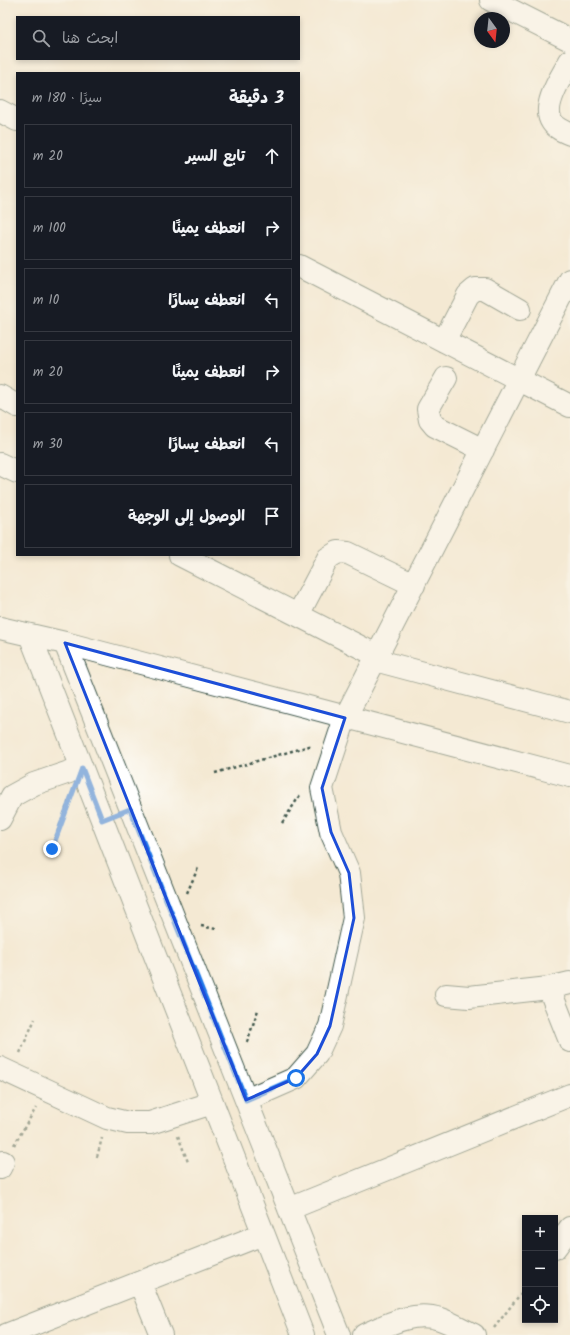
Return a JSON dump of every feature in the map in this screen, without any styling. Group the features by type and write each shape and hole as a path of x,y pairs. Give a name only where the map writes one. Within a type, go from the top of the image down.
{"street":[{"path":"491,0 570,40"},
{"path":"570,61 549,103 548,112 552,122 570,134"},
{"path":"0,111 16,119"},
{"path":"300,267 570,406"},
{"path":"246,1100 296,1078 317,1054 330,1026 354,918 349,873 331,832 322,788 342,728 376,658 570,280"},
{"path":"444,341 468,295 475,289 485,289 520,309"},
{"path":"446,378 428,410 430,420 436,426 483,450"},
{"path":"0,396 16,405"},
{"path":"0,464 16,472"},
{"path":"298,615 328,558 338,552 348,553 414,585"},
{"path":"182,556 298,615 376,658 570,712"},
{"path":"0,628 65,643 342,728 570,776"},
{"path":"30,635 303,1335"},
{"path":"65,643 339,1335"},
{"path":"0,819 12,796 34,784 82,768"},
{"path":"102,820 130,809"},
{"path":"446,995 469,997 549,988 570,983"},
{"path":"549,988 570,1041"},
{"path":"6,1071 107,1118 128,1123 150,1123 212,1103"},
{"path":"289,1209 570,1095"},
{"path":"558,1244 570,1228"},
{"path":"6,1335 29,1331 140,1283 263,1234"},
{"path":"140,1283 161,1335"},
{"path":"364,1335 400,1319 420,1316 440,1318 484,1332"}],"path":[{"path":"215,772 342,728"},
{"path":"52,849 82,768"},
{"path":"6,1071 35,1019"},
{"path":"2,1165 47,1091"},
{"path":"171,1117 188,1162"},
{"path":"484,1332 522,1291"}],"highlighted area":[{"path":"65,643 345,718 322,788 331,832 349,873 354,918 330,1026 317,1054 296,1078 246,1100"}],"route":[{"path":"52,849 82,768 102,820 130,809 246,1100 296,1078"}]}
